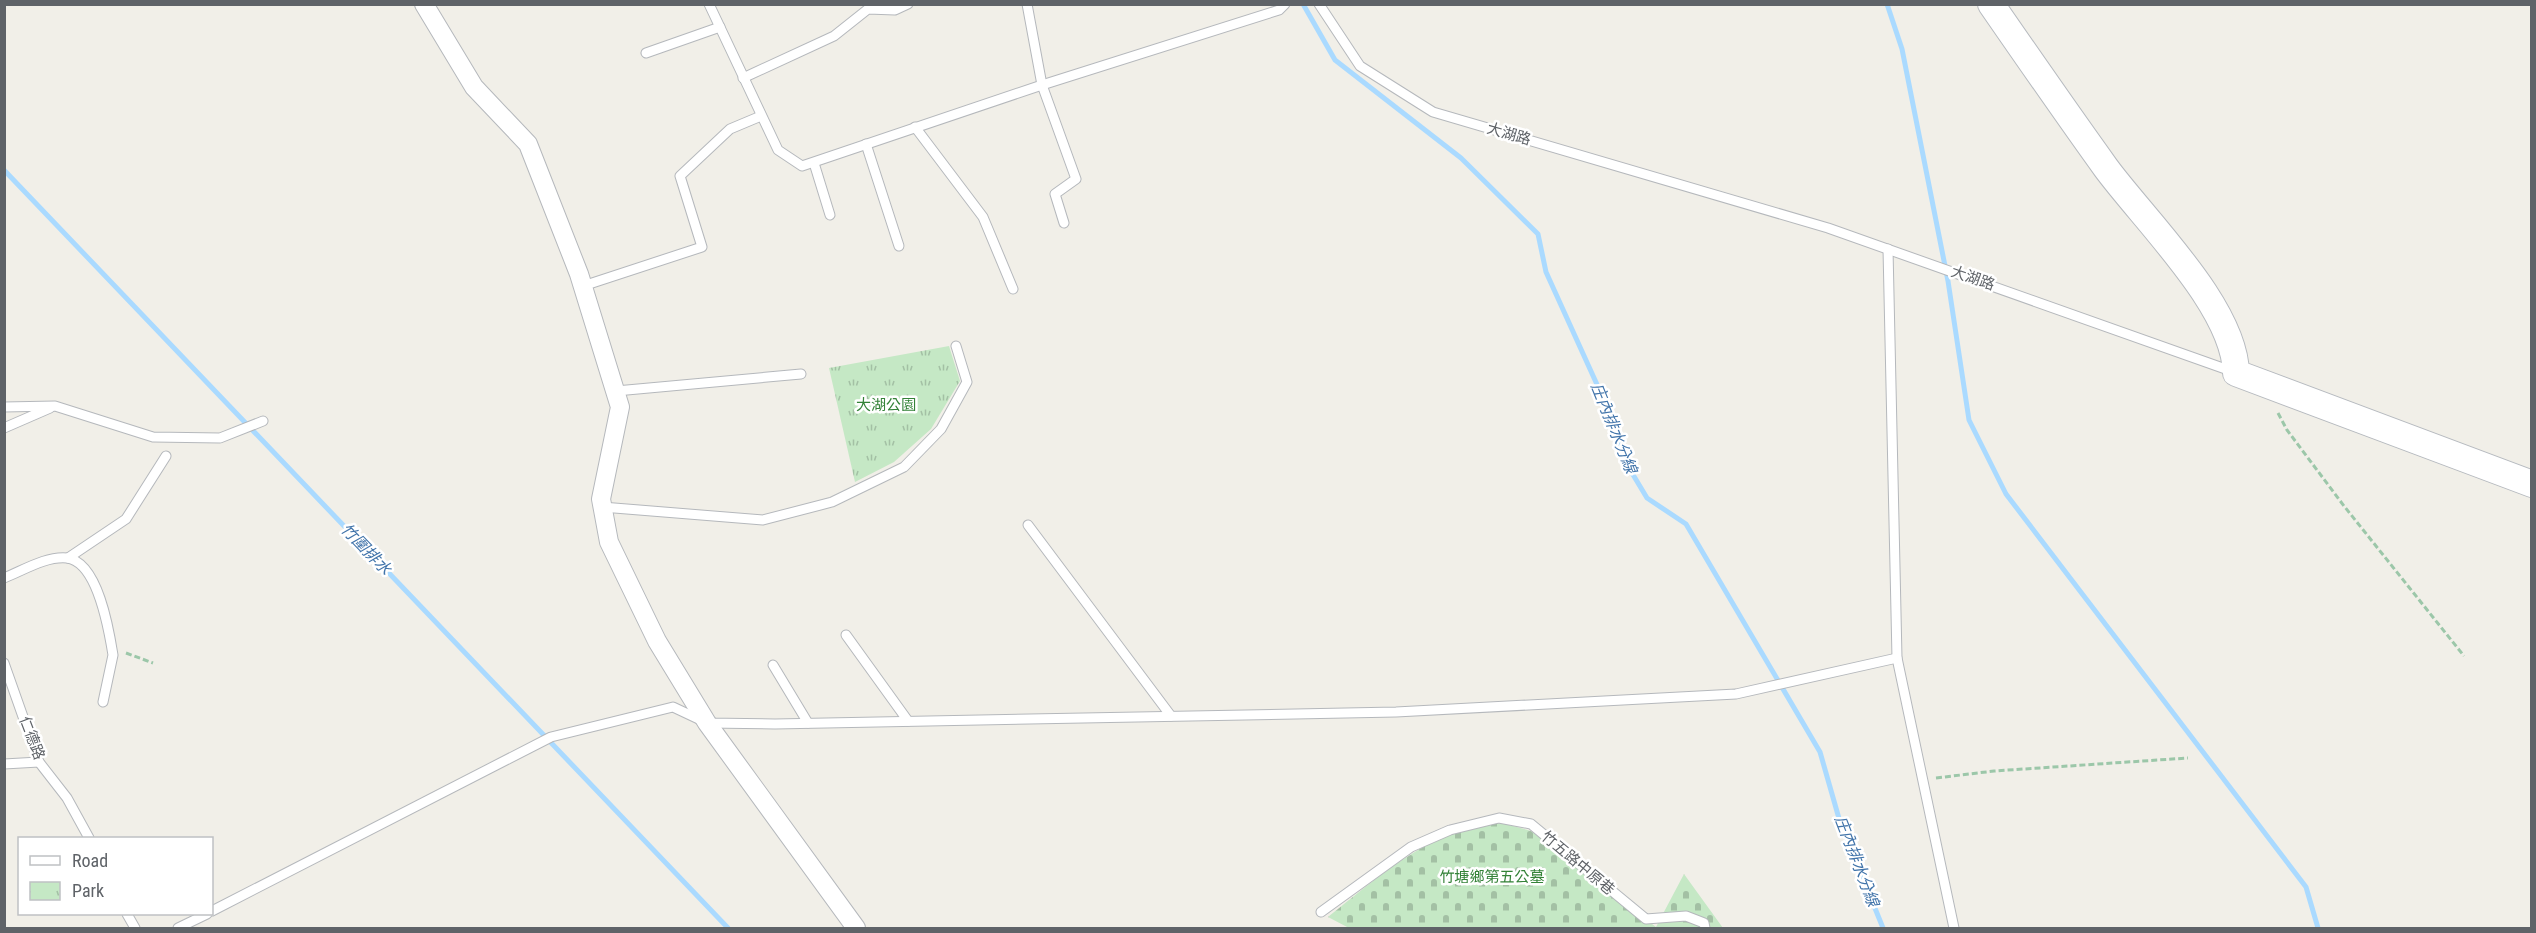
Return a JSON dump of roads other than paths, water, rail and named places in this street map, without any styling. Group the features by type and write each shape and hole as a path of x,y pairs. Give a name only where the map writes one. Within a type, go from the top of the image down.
{"street":[{"path":"424,4 474,87 528,144 583,286 620,407 601,499 609,542 657,641 707,723 856,928"},
{"path":"1991,4 2108,171 2200,286 2231,340 2236,357 2236,373 2532,484"}],"lane":[{"path":"709,4 778,150 802,166 1042,85 1280,10 1285,4"},
{"path":"743,78 834,36 868,9 895,10 908,4"},
{"path":"1027,4 1042,85 1076,179 1055,194 1064,223"},
{"name":"大湖路","path":"1319,4 1360,66 1433,112 1626,166 1888,249 2236,373"},
{"path":"646,53 720,27"},
{"path":"583,286 702,247 680,176 730,129 761,116"},
{"path":"915,127 983,217 1013,289"},
{"path":"866,144 899,246"},
{"path":"814,163 830,215"},
{"path":"1888,249 1897,658 1954,928"},
{"path":"602,507 763,520 832,502 904,467 941,429 967,382 956,346"},
{"path":"616,391 801,374"},
{"path":"4,428 55,406"},
{"path":"4,407 55,406 153,437 220,438 263,421"},
{"path":"68,558 126,519 166,456"},
{"path":"1028,525 1171,716"},
{"path":"4,578 50,559 68,558 81,564 91,578 108,621 113,655 103,702"},
{"path":"846,635 908,721"},
{"path":"213,910 551,737 673,707 707,723 1396,711 1736,694 1897,658"},
{"name":"仁德路","path":"4,663 39,762 67,798 88,837"},
{"path":"773,664 808,723"},
{"path":"4,764 39,762"},
{"name":"竹五路中原巷","path":"1322,912 1411,847 1450,830 1499,818 1531,824 1646,919 1686,916 1704,923 1705,928"},
{"path":"178,928 205,915"}],"waterway":[{"name":"庄內排水分線","path":"1303,4 1335,60 1461,158 1538,234 1546,272 1614,422 1626,463 1647,498 1686,524 1820,752 1840,822 1883,928"},
{"path":"1887,4 1902,49 1948,281 1969,420 2006,494 2306,887 2318,928"},
{"name":"竹圍排水","path":"4,170 728,928"}],"park label":[{"name":"大湖公園","path":"886,405"},
{"name":"竹塘鄉第五公墓","path":"1492,877"}]}
